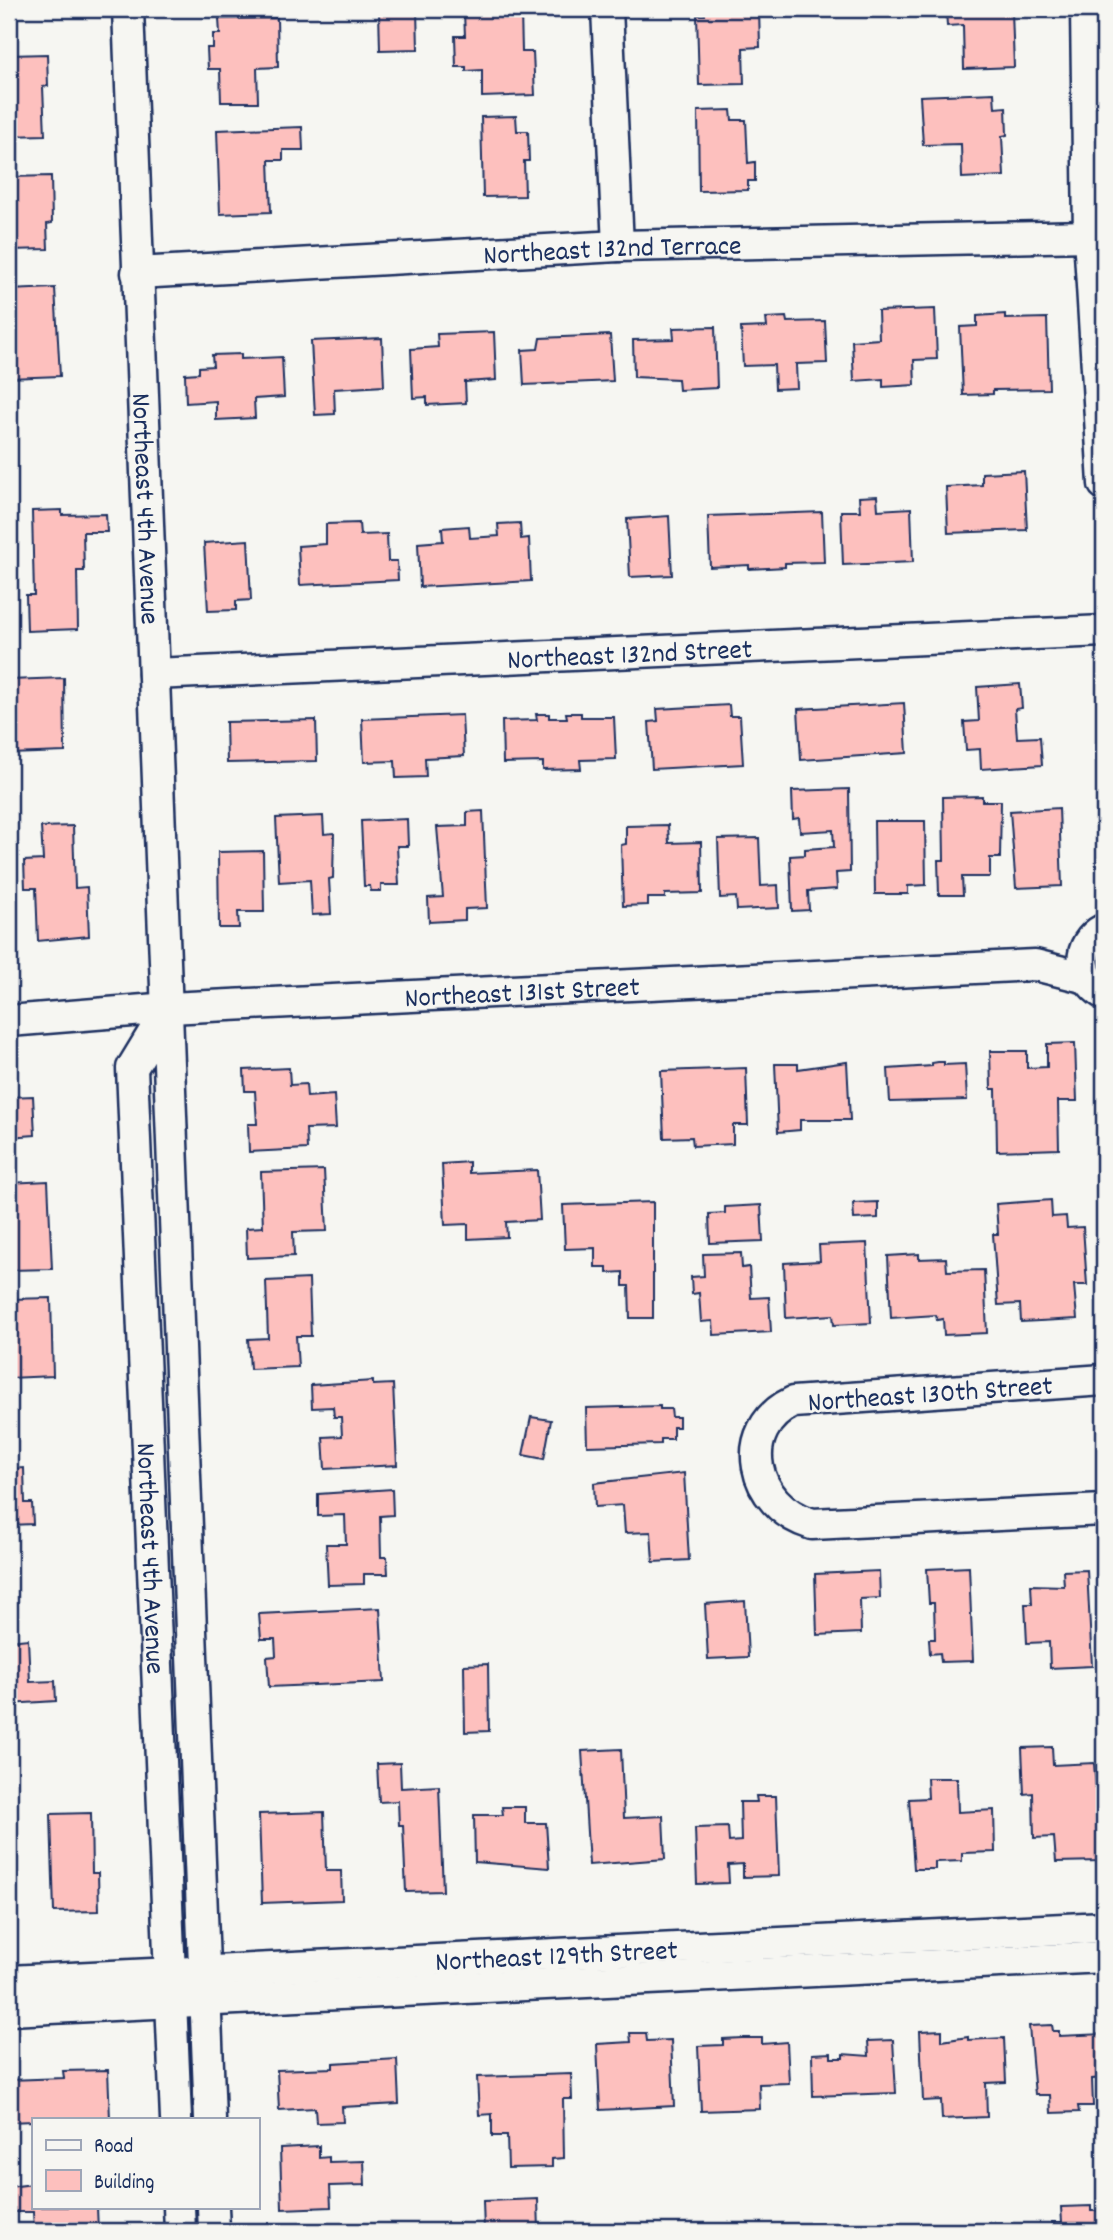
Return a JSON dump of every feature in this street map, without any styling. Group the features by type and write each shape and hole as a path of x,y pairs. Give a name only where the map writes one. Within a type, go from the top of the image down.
{"street":[{"name":"Northeast 4th Avenue","path":"128,9 169,1008 210,2118"},
{"path":"607,9 618,246"},
{"path":"1086,9 1089,236 1099,310 1104,484"},
{"name":"Northeast 132nd Terrace","path":"137,273 618,246 1089,236"},
{"name":"Northeast 132nd Street","path":"154,674 1104,631"},
{"path":"1099,931 1083,966 1100,990"},
{"name":"Northeast 131st Street","path":"1035,965 1099,931"},
{"name":"Northeast 131st Street","path":"9,1021 169,1008 1035,965 1100,990"},
{"name":"Northeast 4th Avenue","path":"169,1008 132,1068 176,2118"},
{"name":"Northeast 130th Street","path":"1104,1380 793,1402 776,1410 767,1419 759,1451 761,1483 768,1497 795,1519 812,1524 1104,1510"},
{"name":"Northeast 129th Street","path":"9,2010 172,2003 205,1986 1104,1927"},
{"name":"Northeast 129th Street","path":"9,1981 171,1973 205,1986 1104,1957"},
{"path":"179,2208 180,2231"},
{"path":"213,2208 214,2231"}],"building":[{"path":"704,9 759,9 760,47 743,48 744,84 699,85 697,15 705,15"},
{"path":"946,9 1012,11 1014,67 964,69 963,25 947,26"},
{"path":"417,10 418,49 380,50 379,11"},
{"path":"521,11 522,52 533,52 535,95 482,97 482,70 466,71 466,67 456,67 455,36 465,36 464,12"},
{"path":"277,18 278,67 257,68 258,102 221,102 220,69 208,69 207,48 213,48 213,34 220,34 219,19"},
{"path":"47,54 48,86 43,87 45,135 9,136 9,55"},
{"path":"994,93 995,108 1006,107 1007,135 1002,136 1004,176 962,178 961,144 923,145 920,96"},
{"path":"731,110 732,120 746,120 748,163 755,162 755,181 748,181 748,190 699,191 698,111"},
{"path":"516,116 517,131 528,131 529,161 524,161 525,196 483,197 481,117"},
{"path":"302,127 303,150 283,150 283,160 269,160 271,212 220,214 217,130"},
{"path":"51,176 52,223 47,224 48,249 9,250 9,177"},
{"path":"55,288 60,376 9,378 9,290"},
{"path":"935,309 937,359 914,360 915,385 883,387 883,379 854,381 852,341 879,339 878,311"},
{"path":"1005,314 1005,319 1047,318 1049,389 993,390 993,394 963,395 960,327 977,326 977,316"},
{"path":"786,317 787,322 825,321 827,363 796,364 797,388 775,389 774,365 743,366 741,328 767,327 766,318"},
{"path":"715,327 717,388 679,390 678,379 634,377 633,340 674,339 673,328"},
{"path":"494,332 496,380 465,382 466,403 427,405 427,397 413,398 411,349 438,347 437,334"},
{"path":"610,335 613,381 524,385 522,350 538,349 540,338"},
{"path":"382,338 384,386 334,389 335,414 315,415 311,341"},
{"path":"241,354 241,359 282,357 284,397 254,399 255,418 216,420 216,401 186,403 185,374 199,373 199,367 213,366 212,355"},
{"path":"1024,471 1027,530 948,533 946,487 982,485 982,473"},
{"path":"877,496 878,510 911,508 913,562 843,565 841,511 860,511 859,497"},
{"path":"62,510 62,515 106,514 107,532 83,532 84,571 77,571 78,629 27,631 26,595 34,595 32,511"},
{"path":"822,512 824,562 785,563 785,567 749,569 749,565 710,567 708,516"},
{"path":"669,516 672,575 630,577 627,519"},
{"path":"359,523 360,535 387,534 388,561 397,561 398,580 300,585 298,546 326,544 326,524"},
{"path":"520,523 521,539 529,538 531,581 420,587 418,543 443,541 442,528 469,526 470,538 499,536 498,524"},
{"path":"248,540 251,600 236,601 236,610 208,611 204,543"},
{"path":"64,678 65,752 9,754 9,680"},
{"path":"1020,684 1022,708 1015,709 1017,738 1040,737 1042,765 981,769 980,749 966,750 964,722 979,721 977,687"},
{"path":"904,703 907,753 801,760 798,709"},
{"path":"729,705 730,716 740,716 743,764 652,769 649,722 658,721 657,709"},
{"path":"566,713 581,713 581,717 614,717 616,759 580,760 581,769 543,770 543,762 503,763 502,721 537,720 536,714 549,714 549,718 567,718"},
{"path":"462,715 464,756 425,758 426,777 396,778 395,761 364,762 362,719"},
{"path":"316,720 317,761 227,763 226,722"},
{"path":"849,789 850,872 836,873 837,889 808,891 809,910 792,911 790,856 805,855 805,849 834,847 833,830 800,832 799,818 793,819 792,791"},
{"path":"982,796 982,801 1001,801 1000,858 990,858 990,877 962,877 963,895 939,895 938,860 944,860 943,797"},
{"path":"1059,808 1062,886 1016,888 1010,811"},
{"path":"483,811 487,908 465,909 465,920 429,922 428,898 443,897 437,827 467,826 467,812"},
{"path":"323,816 324,834 334,833 333,878 329,879 331,914 312,915 310,880 279,882 276,818"},
{"path":"407,819 408,846 397,846 399,885 381,885 381,891 371,891 370,886 364,886 361,821"},
{"path":"874,821 925,821 926,885 908,886 908,894 875,894"},
{"path":"668,825 669,843 701,842 702,893 665,894 665,898 648,898 648,905 623,906 621,845 626,844 626,826"},
{"path":"73,826 75,888 87,887 89,936 38,941 36,888 25,888 24,861 43,860 41,827"},
{"path":"759,838 761,886 778,885 779,908 737,910 736,897 720,898 718,839"},
{"path":"263,851 264,912 238,912 239,928 219,928 218,852"},
{"path":"1075,1043 1077,1101 1058,1101 1059,1149 997,1151 996,1089 991,1089 990,1051 1027,1051 1027,1068 1047,1067 1047,1044"},
{"path":"847,1062 850,1120 800,1120 800,1130 778,1132 775,1064 798,1064 798,1069"},
{"path":"944,1062 944,1065 965,1064 967,1100 890,1102 888,1069 932,1066 932,1063"},
{"path":"289,1068 290,1085 306,1084 307,1097 334,1095 336,1128 306,1129 307,1149 249,1152 248,1124 257,1124 255,1091 245,1091 244,1070"},
{"path":"746,1068 748,1125 733,1125 733,1144 693,1146 692,1137 664,1138 661,1071"},
{"path":"33,1096 35,1135 9,1137 9,1097"},
{"path":"469,1162 469,1173 537,1170 540,1220 506,1222 507,1237 468,1239 468,1224 445,1225 442,1164"},
{"path":"324,1170 327,1231 293,1232 294,1256 247,1258 246,1228 263,1227 261,1172"},
{"path":"48,1181 52,1269 9,1270 9,1183"},
{"path":"1051,1200 1052,1217 1066,1216 1067,1228 1083,1227 1087,1285 1074,1285 1077,1319 1021,1322 1020,1304 998,1305 993,1234 998,1234 996,1204"},
{"path":"653,1202 653,1318 630,1318 629,1286 623,1286 623,1272 607,1273 607,1267 595,1267 595,1248 565,1249 563,1205"},
{"path":"878,1202 878,1218 854,1219 853,1203"},
{"path":"761,1205 763,1241 710,1243 709,1214 725,1213 725,1207"},
{"path":"867,1243 871,1323 834,1325 833,1315 786,1318 784,1263 820,1261 819,1245"},
{"path":"741,1253 742,1268 749,1267 751,1298 769,1297 771,1332 714,1335 713,1321 701,1322 699,1293 692,1294 691,1277 704,1276 703,1254"},
{"path":"919,1254 919,1259 946,1258 947,1271 984,1270 987,1333 944,1335 943,1319 937,1320 936,1315 891,1318 888,1256"},
{"path":"309,1279 311,1336 296,1336 298,1367 250,1369 248,1339 268,1338 266,1281"},
{"path":"51,1298 53,1376 9,1378 9,1299"},
{"path":"373,1381 373,1385 393,1384 397,1465 325,1469 323,1437 342,1436 341,1417 334,1417 333,1407 312,1408 311,1385"},
{"path":"660,1406 660,1409 671,1409 672,1417 679,1417 679,1427 673,1427 673,1439 661,1439 661,1444 587,1446 586,1408"},
{"path":"531,1417 551,1420 544,1459 523,1455"},
{"path":"24,1468 25,1503 32,1503 33,1524 9,1525 9,1469"},
{"path":"684,1473 689,1560 653,1562 651,1532 625,1533 623,1505 595,1507 594,1483"},
{"path":"392,1489 393,1515 380,1516 381,1557 387,1557 388,1574 364,1574 364,1584 328,1585 326,1544 346,1544 345,1515 318,1516 318,1494"},
{"path":"969,1567 973,1661 941,1662 940,1653 930,1654 929,1639 935,1639 934,1603 929,1603 927,1569"},
{"path":"1087,1570 1092,1666 1050,1668 1049,1642 1027,1643 1025,1604 1032,1604 1031,1585 1064,1586 1063,1571"},
{"path":"879,1571 880,1598 860,1599 861,1633 817,1635 815,1574"},
{"path":"745,1601 748,1657 708,1659 705,1604"},
{"path":"380,1608 384,1682 269,1687 267,1657 276,1656 275,1639 261,1639 259,1614"},
{"path":"28,1639 30,1682 55,1681 56,1701 9,1704 9,1641"},
{"path":"488,1664 489,1731 465,1732 464,1665"},
{"path":"1052,1747 1053,1765 1094,1763 1101,1861 1056,1862 1054,1837 1034,1838 1033,1793 1024,1794 1022,1748"},
{"path":"621,1749 624,1818 663,1816 665,1859 589,1865 582,1751"},
{"path":"400,1763 401,1788 439,1786 443,1891 406,1892 403,1825 399,1825 398,1801 379,1802 377,1764"},
{"path":"927,1778 957,1778 958,1812 994,1810 995,1852 962,1853 962,1861 935,1862 935,1869 914,1869 909,1799 928,1798"},
{"path":"756,1796 776,1796 779,1876 743,1877 743,1864 728,1865 729,1883 697,1884 695,1828 728,1827 729,1842 741,1841 740,1802 757,1802"},
{"path":"502,1807 525,1807 525,1823 546,1823 549,1868 475,1862 474,1815 503,1815"},
{"path":"324,1812 326,1871 341,1871 342,1900 262,1903 259,1814"},
{"path":"91,1813 92,1873 98,1873 99,1911 54,1912 51,1814"},
{"path":"1052,2025 1053,2031 1059,2031 1059,2036 1104,2034 1104,2078 1092,2079 1093,2106 1078,2106 1079,2112 1051,2113 1050,2095 1035,2095 1029,2026"},
{"path":"942,2030 942,2041 968,2037 968,2040 1004,2038 1006,2082 986,2083 987,2117 942,2119 941,2100 923,2101 920,2031"},
{"path":"630,2033 646,2033 647,2041 671,2040 674,2106 600,2110 597,2044 631,2042"},
{"path":"762,2038 762,2044 787,2042 789,2083 759,2084 760,2109 701,2111 698,2046 723,2045 723,2039"},
{"path":"893,2040 896,2093 813,2096 812,2054 831,2053 831,2058 843,2058 843,2054 869,2056 868,2041"},
{"path":"397,2059 399,2104 342,2107 343,2122 316,2123 315,2108 279,2110 277,2070 333,2068 333,2063"},
{"path":"108,2070 110,2118 32,2118 32,2121 9,2122 9,2080 64,2078 63,2071"},
{"path":"571,2074 572,2099 563,2099 564,2158 552,2159 552,2167 508,2168 507,2136 492,2136 492,2114 479,2115 477,2077"},
{"path":"319,2146 319,2158 329,2157 329,2162 364,2161 365,2185 330,2186 331,2207 282,2209 280,2148"},
{"path":"32,2184 32,2208 97,2208 98,2231 34,2231 33,2212 9,2212 9,2187"},
{"path":"538,2199 539,2231 484,2231 483,2201"},
{"path":"1091,2206 1091,2211 1104,2211 1104,2231 1052,2231 1052,2222 1062,2222 1061,2207"}]}
